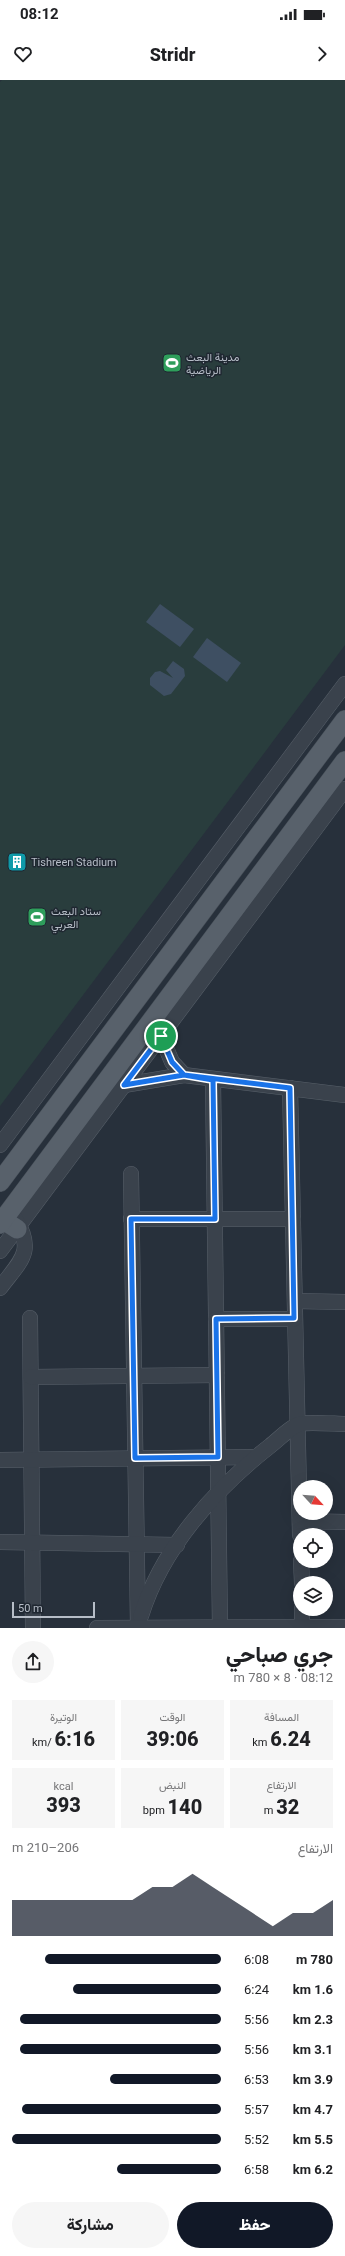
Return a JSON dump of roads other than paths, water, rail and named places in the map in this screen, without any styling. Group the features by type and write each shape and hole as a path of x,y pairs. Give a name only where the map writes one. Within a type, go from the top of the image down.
{"main road":[{"path":"0,1182 345,720"},
{"path":"7,1218 345,761"}],"street":[{"path":"0,1145 345,684"},
{"path":"0,1251 7,1218 124,1085 345,789"},
{"path":"161,1036 172,1062 184,1075"},
{"path":"124,1085 184,1075 213,1080 345,1095"},
{"path":"213,1080 220,1628"},
{"path":"290,1088 294,1219 294,1318 300,1528 345,1522"},
{"path":"129,1627 137,1543 131,1174"},
{"path":"0,1288 25,1254 25,1239 7,1218"},
{"path":"131,1219 294,1219"},
{"path":"295,1301 345,1302"},
{"path":"30,1318 33,1628"},
{"path":"216,1319 294,1318"},
{"path":"31,1377 217,1375"},
{"path":"129,1627 177,1545 196,1519 238,1472 298,1424 345,1424"},
{"path":"0,1460 256,1457"},
{"path":"0,1542 137,1543 177,1545"},
{"path":"302,1616 302,1627"},
{"path":"97,1628 345,1627"}],"water":[{"path":"160,604 194,629 180,647 146,622"},
{"path":"207,638 241,663 227,682 193,657"},
{"path":"173,661 184,669 185,676 171,694 164,696 150,685 150,678 155,672 160,671 173,678 166,670"}],"place":[{"name":"مدينة البعث الرياضية","path":"172,363"},
{"name":"Tishreen Stadium","path":"17,862"},
{"name":"ستاد البعث العربي","path":"37,917"}]}
